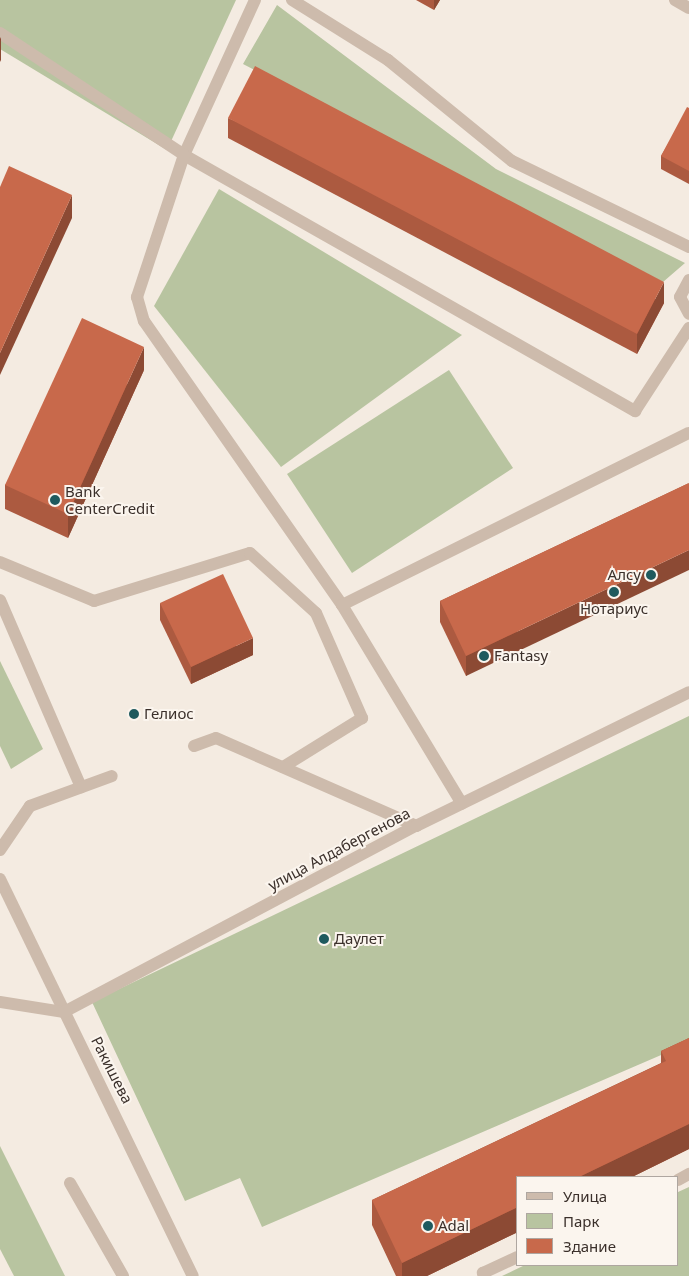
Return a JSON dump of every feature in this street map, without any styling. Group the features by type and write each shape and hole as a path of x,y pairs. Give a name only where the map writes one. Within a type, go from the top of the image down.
{"street":[{"path":"254,0 184,155 136,297 144,322 342,605 462,804"},
{"path":"292,0 388,60 512,161 689,247"},
{"path":"675,0 689,8"},
{"path":"0,33 184,155 635,411 689,328"},
{"path":"689,280 680,297 689,314"},
{"path":"342,605 689,433"},
{"path":"0,562 94,601 250,553 316,613 362,718 283,768"},
{"path":"0,600 81,787"},
{"name":"улица Алдабергенова","path":"64,1012 416,826 689,692"},
{"path":"194,746 216,738 416,826"},
{"path":"0,850 30,806 112,776"},
{"name":"Ракишева","path":"0,879 64,1012 136,1152 194,1276"},
{"path":"0,1002 64,1012"},
{"path":"70,1183 122,1276"},
{"path":"485,1276 484,1273 516,1257"}],"green space":[{"path":"0,0 236,0 167,150 0,49"},
{"path":"277,5 496,169 685,263 663,282 243,64"},
{"path":"219,189 462,335 281,467 154,306"},
{"path":"449,370 513,468 352,573 287,474"},
{"path":"0,661 43,749 11,769 0,746"},
{"path":"689,716 689,1043 262,1227 240,1178 185,1201 92,1002"},
{"path":"0,1146 65,1276 14,1276 0,1249"},
{"path":"689,1187 689,1276 502,1276 523,1266 679,1266 679,1192"}],"building":[{"path":"255,66 664,282 637,334 228,118"},
{"path":"687,107 689,108 689,171 661,156"},
{"path":"9,166 72,195 0,353 0,187"},
{"path":"82,318 144,347 68,514 5,485"},
{"path":"689,483 689,550 466,656 440,601"},
{"path":"223,574 253,638 191,667 160,603"},
{"path":"689,1038 689,1124 581,1176 516,1176 516,1208 402,1263 372,1200 666,1061 661,1051"}],"place":[{"name":"Bank CenterCredit","path":"55,500"},
{"name":"Алсу","path":"651,575"},
{"name":"Нотариус","path":"614,592"},
{"name":"Fantasy","path":"484,656"},
{"name":"Гелиос","path":"134,714"},
{"name":"Даулет","path":"324,939"},
{"name":"Adal","path":"428,1226"}]}
